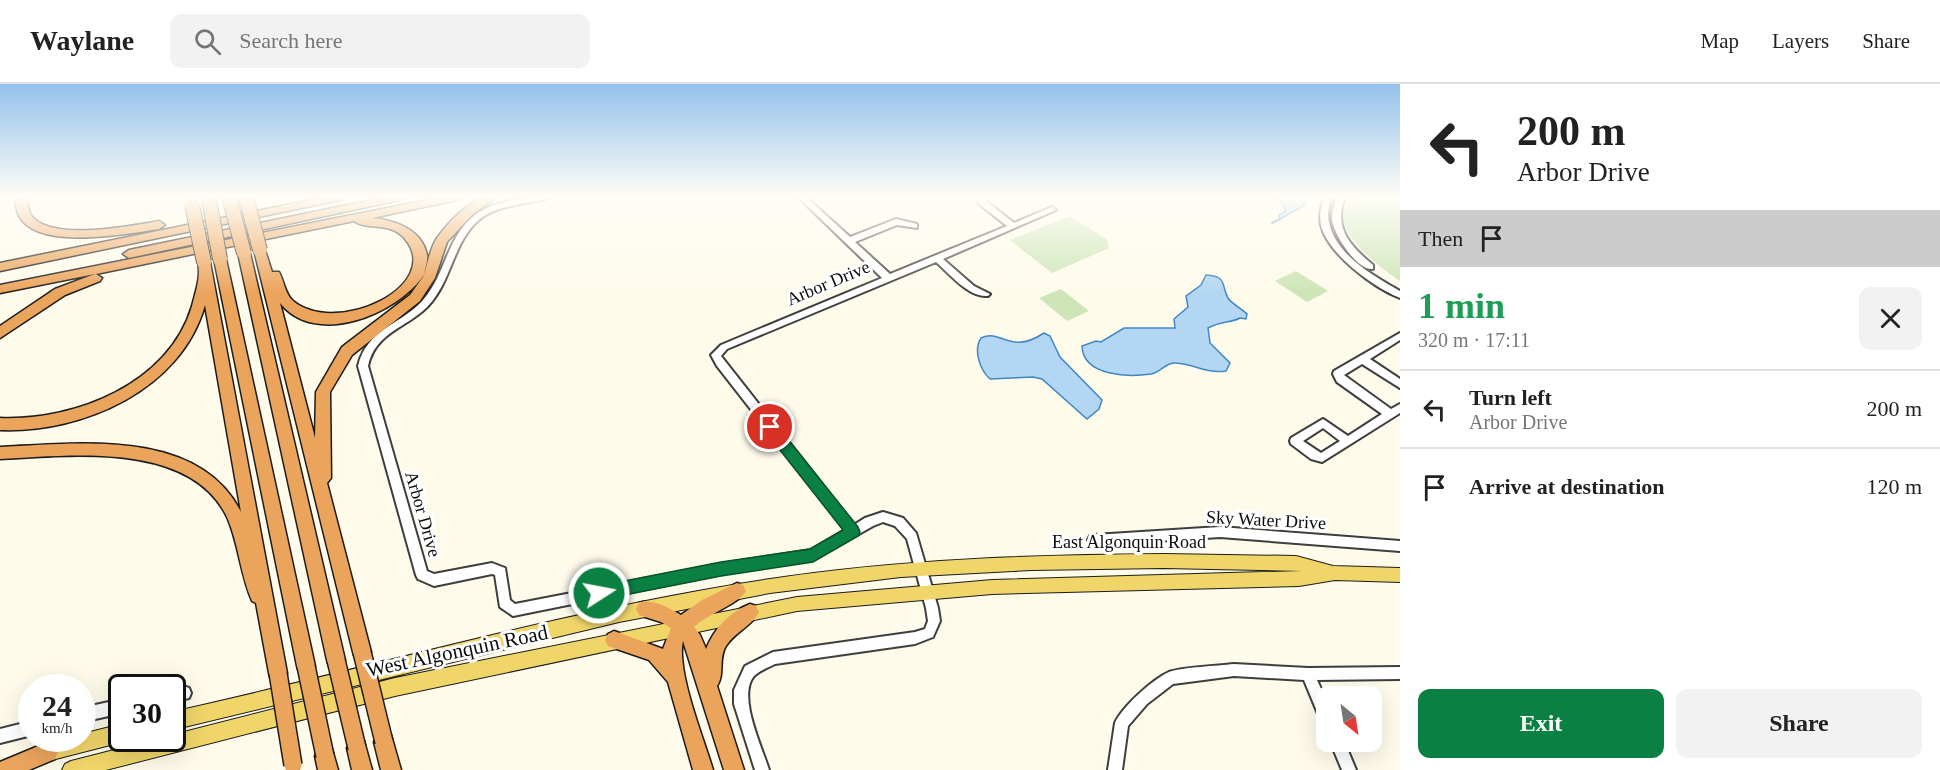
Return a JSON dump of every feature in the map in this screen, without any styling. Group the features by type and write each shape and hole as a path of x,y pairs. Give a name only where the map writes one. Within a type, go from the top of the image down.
{"highway":[{"path":"43,229 61,233 130,229"},
{"path":"0,258 146,229"},
{"path":"0,267 182,229"},
{"path":"197,229 278,673 293,768"},
{"path":"215,229 327,763"},
{"path":"237,229 303,524 362,770"},
{"path":"0,281 245,229"},
{"path":"254,229 391,770"},
{"path":"0,289 296,229"},
{"path":"260,251 270,262 279,289 289,305 315,318 346,318 378,309 399,296 418,272 420,256 417,244 400,229"},
{"path":"326,511 322,464 323,392 347,351 421,291 432,270 441,241 451,229"},
{"path":"0,333 33,308 71,287 105,274 184,253"},
{"path":"0,424 25,425 67,417 102,403 139,384 163,364 185,339 194,321 206,279"},
{"path":"0,453 97,451 140,454 188,466 211,483 232,510 249,576 267,614"},
{"path":"703,770 679,681 672,645 683,626 696,613 737,591"},
{"path":"645,609 669,615 683,626 694,641 734,770"},
{"path":"717,712 710,667 712,650 725,631 750,612"},
{"path":"614,640 644,647 655,653 679,681"},
{"path":"4,770 48,752"}],"main road":[{"name":"East Algonquin Road","path":"922,567 1063,560 1233,561 1296,563 1335,573"},
{"name":"West Algonquin Road","path":"186,718 645,609 737,591 922,567"},
{"name":"East Algonquin Road","path":"929,591 1299,579 1335,573 1400,575"},
{"name":"West Algonquin Road","path":"71,770 394,687 614,640 797,604 929,591"},
{"path":"0,764 48,752"}],"street":[{"name":"Arbor Drive","path":"467,229 453,246 439,285 428,301 372,343 364,356 363,366 422,574 434,580 492,568 501,572 504,603 513,610 721,569 813,555 883,517 899,522 912,537 929,591 934,621 929,633 915,638 773,658 750,671 741,690 741,704 762,770"},
{"name":"Arbor Drive","path":"837,229 888,278 724,347 716,355 853,532"},
{"path":"849,241 879,229"},
{"path":"888,278 1005,229"},
{"path":"1328,229 1329,235 1364,272 1400,295"},
{"path":"1338,229 1340,236 1361,260 1400,287"},
{"path":"937,258 971,288 985,294"},
{"path":"1347,441 1395,411 1338,376 1340,372 1400,336"},
{"path":"1362,359 1400,384"},
{"name":"Sky Water Drive","path":"1094,540 1220,532 1400,546"},
{"path":"1115,770 1122,723 1142,699 1171,678 1234,670 1308,674 1400,673"},
{"path":"1308,674 1316,693"},
{"path":"0,735 18,731"},
{"path":"1342,752 1349,770"}],"green space":[{"path":"1037,229 1090,229 1107,240 1109,248 1052,273 1010,240"},
{"path":"1400,229 1400,281 1366,255 1347,230"},
{"path":"1296,271 1328,291 1307,302 1275,281"},
{"path":"1061,289 1089,311 1067,321 1039,298"}],"water":[{"path":"1206,275 1218,277 1223,282 1228,298 1247,314 1246,319 1240,318 1208,328 1210,343 1230,363 1226,371 1212,371 1172,363 1151,374 1120,375 1099,369 1090,364 1084,356 1082,346 1096,341 1101,342 1124,328 1175,328 1174,319 1188,307 1186,296 1201,285"},
{"path":"1044,333 1050,336 1060,357 1102,400 1099,409 1087,419 1042,379 1033,377 990,379 983,370 978,354 981,338 995,336 1022,342"}],"route":[{"path":"599,593 721,569 813,555 853,532 770,427"}]}
